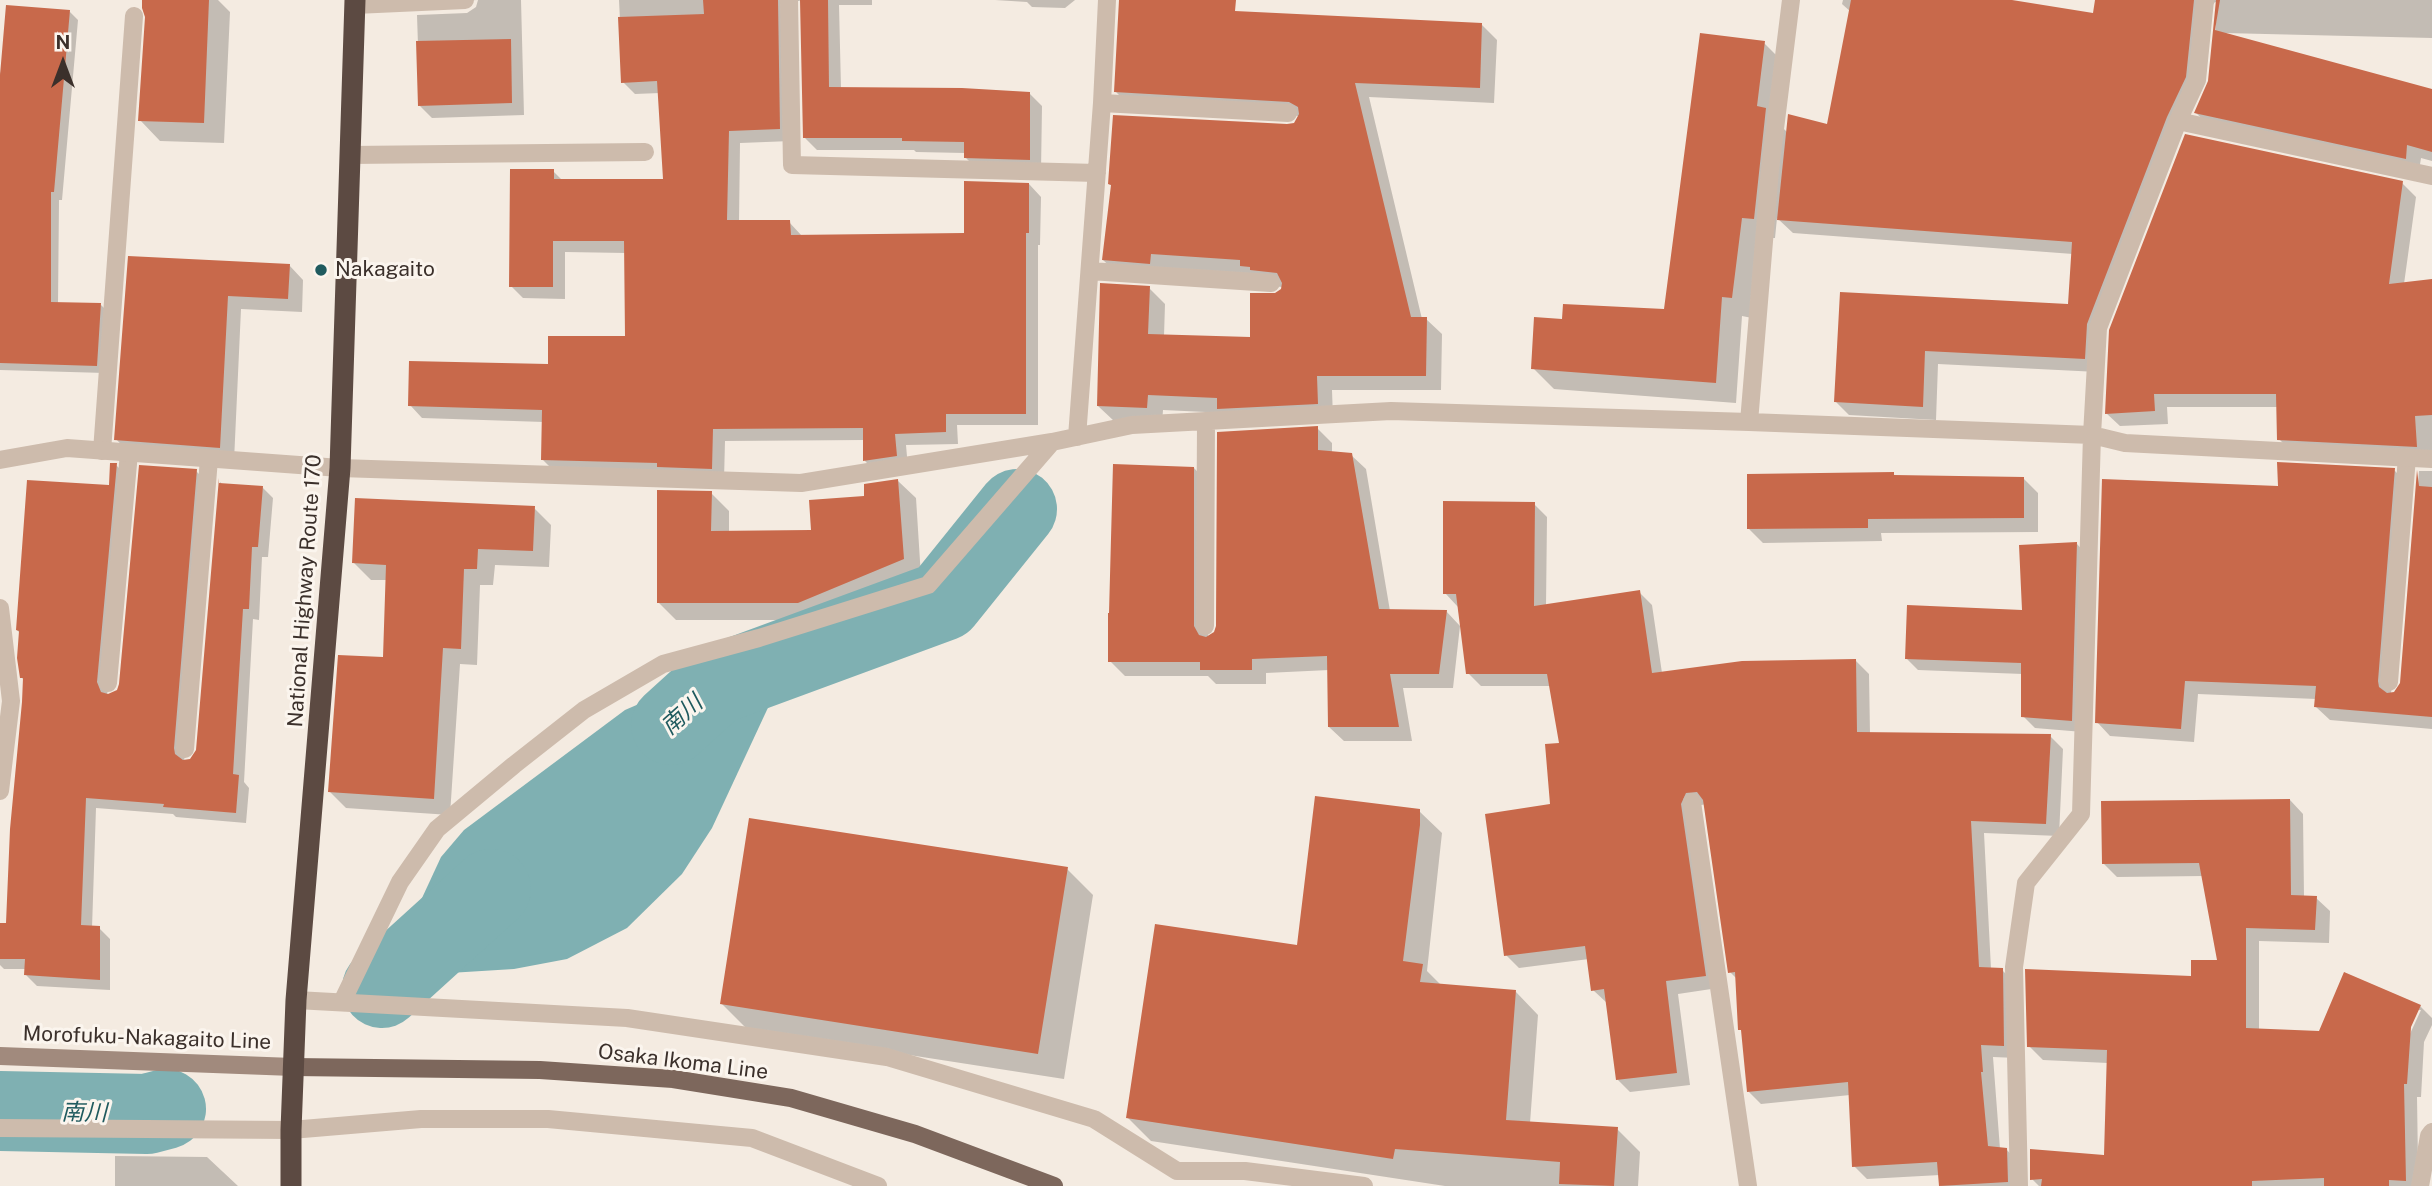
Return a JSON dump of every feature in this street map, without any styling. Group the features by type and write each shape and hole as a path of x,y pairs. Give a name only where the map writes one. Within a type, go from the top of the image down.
{"highway":[{"name":"National Highway Route 170","path":"291,1186 296,1000 340,468 355,2"}],"main road":[{"name":"Osaka Ikoma Line","path":"293,1067 540,1070 673,1079 791,1098 915,1134 1049,1184"}],"street":[{"path":"355,2 465,0"},
{"path":"789,0 792,165 1097,173"},
{"path":"1077,437 1107,0"},
{"path":"1749,422 1770,169 1791,0"},
{"path":"2019,1186 2014,967 2026,883 2081,814 2092,435 2098,328 2178,121 2197,80 2205,0"},
{"path":"102,452 134,16"},
{"path":"1102,103 1288,113"},
{"path":"2178,121 2432,176"},
{"path":"350,155 645,152"},
{"path":"1090,271 1271,283"},
{"path":"0,460 66,449 340,468 801,483 1052,442 1132,425 1391,411 2092,435 2125,443 2432,459"},
{"path":"1205,626 1206,421"},
{"path":"342,1002 400,882 437,829 514,765 584,710 663,664 759,638 928,585 1052,442"},
{"path":"108,683 129,453"},
{"path":"2389,682 2407,457"},
{"path":"185,749 209,459"},
{"path":"0,608 11,702 0,791"},
{"path":"1692,802 1748,1186"},
{"path":"296,1000 627,1018 887,1057 1094,1118 1174,1179 1245,1171 1364,1186"},
{"name":"Morofuku-Nakagaito Line","path":"0,1056 293,1067"},
{"path":"0,1128 291,1130 421,1118 548,1119 752,1138 878,1186"},
{"path":"2420,1186 2432,1132"},
{"path":"1245,1171 1279,1186"}],"water":[{"path":"752,655 779,684 712,828 682,874 627,928 567,959 514,969 417,975 397,952 441,857 464,830 625,710"}],"building":[{"path":"142,0 209,0 204,123 138,121 145,17"},
{"path":"703,0 778,0 780,129 729,131 727,220 790,220 791,235 964,233 964,181 1029,183 1029,233 1026,233 1026,414 946,414 946,432 895,434 897,456 863,461 863,428 713,429 712,469 657,467 657,463 541,460 542,410 408,406 409,361 548,364 548,336 625,336 624,241 553,241 553,287 509,287 510,169 554,169 554,179 663,179 657,81 621,83 618,17 704,14"},
{"path":"800,0 828,0 829,87 962,88 1030,92 1030,160 964,158 964,142 902,141 902,138 803,138"},
{"path":"1119,0 1236,0 1235,11 1482,23 1480,88 1355,83 1411,317 1427,317 1426,376 1317,376 1318,404 1217,409 1217,398 1148,395 1147,408 1097,406 1100,283 1150,286 1148,334 1250,337 1250,293 1275,293 1281,289 1282,283 1277,273 1250,270 1250,267 1240,266 1240,260 1151,254 1150,264 1102,260 1111,185 1108,184 1113,115 1287,124 1294,123 1299,114 1298,107 1289,102 1114,92"},
{"path":"1851,0 2012,0 2093,13 2095,0 2194,0 2186,77 2167,117 2087,324 2085,359 1925,351 1923,407 1834,402 1840,292 2068,304 2072,242 1777,220 1788,114 1827,124"},
{"path":"2216,0 2220,0 2215,30 2432,89 2432,152 2407,145 2406,159 2194,113 2208,81"},
{"path":"6,5 70,10 54,192 51,192 51,302 101,303 97,366 0,363 0,75"},
{"path":"1700,33 1765,41 1757,106 1766,108 1754,219 1742,218 1732,298 1722,297 1716,383 1531,369 1534,317 1562,319 1563,304 1664,309"},
{"path":"511,39 512,103 418,106 416,41"},
{"path":"2185,134 2403,181 2389,284 2432,279 2432,415 2415,416 2417,447 2277,440 2276,394 2154,394 2155,411 2105,414 2109,330"},
{"path":"128,256 290,264 288,299 228,296 220,448 114,440"},
{"path":"1318,426 1318,450 1352,453 1379,609 1447,610 1439,674 1390,674 1399,727 1328,727 1327,656 1252,659 1252,670 1200,670 1200,662 1108,662 1113,464 1194,467 1194,626 1199,635 1206,637 1214,632 1216,626 1217,432"},
{"path":"2277,462 2395,468 2378,681 2379,687 2387,693 2394,692 2400,683 2417,470 2419,486 2432,487 2432,717 2314,707 2316,686 2185,681 2181,729 2095,723 2102,479 2278,486"},
{"path":"110,463 117,463 97,682 101,692 108,694 117,690 119,684 139,465 197,469 174,748 175,754 183,760 190,759 196,750 219,478 219,483 263,486 258,547 252,547 249,609 243,609 233,774 239,775 236,813 86,798 81,925 100,926 100,980 24,975 25,959 0,959 0,923 6,923 10,829 22,702 23,678 20,678 17,658 19,631 16,630 27,480 109,485"},
{"path":"1894,472 1894,475 2024,477 2024,518 1868,519 1868,528 1747,529 1747,474"},
{"path":"898,479 904,559 798,603 657,603 657,490 712,491 711,531 811,530 809,500 864,496 864,484"},
{"path":"355,498 535,506 533,551 478,549 477,569 464,569 461,649 443,648 434,799 328,792 338,655 383,657 386,565 352,563"},
{"path":"1443,501 1535,502 1534,606 1640,590 1652,673 1742,661 1856,659 1857,732 2051,734 2046,824 1971,821 1979,967 2003,968 2004,1046 1981,1045 1981,1072 1988,1146 2007,1148 2008,1182 1939,1186 1937,1162 1852,1167 1848,1082 1747,1092 1741,1030 1738,1030 1735,972 1728,973 1703,800 1697,792 1686,793 1681,804 1706,976 1666,981 1677,1073 1616,1080 1604,989 1591,991 1585,946 1504,956 1485,814 1550,804 1545,744 1559,743 1547,674 1466,674 1456,594 1443,594"},
{"path":"2077,542 2072,721 2021,717 2021,663 1905,659 1907,605 2022,610 2019,545"},
{"path":"1315,796 1420,809 1403,961 1423,964 1420,982 1516,990 1506,1120 1618,1127 1614,1186 1559,1184 1560,1162 1395,1149 1393,1159 1126,1118 1155,924 1297,945"},
{"path":"2290,799 2291,895 2317,896 2315,930 2246,928 2246,1028 2319,1031 2344,972 2421,1005 2411,1027 2407,1084 2404,1084 2406,1181 2389,1180 2389,1186 2324,1186 2324,1178 2252,1181 2252,1186 2041,1186 2042,1179 2030,1180 2030,1149 2104,1155 2107,1050 2027,1047 2025,969 2191,976 2191,960 2217,960 2199,863 2102,864 2101,801"},
{"path":"749,818 1068,867 1038,1054 720,1004"}],"waterway":[{"name":"南川","path":"671,725 715,685 943,601 1017,509"},
{"name":"南川","path":"382,988 491,889"},
{"name":"南川","path":"0,1111 147,1114 166,1109"}],"place":[{"name":"Nakagaito","path":"321,270"}]}
